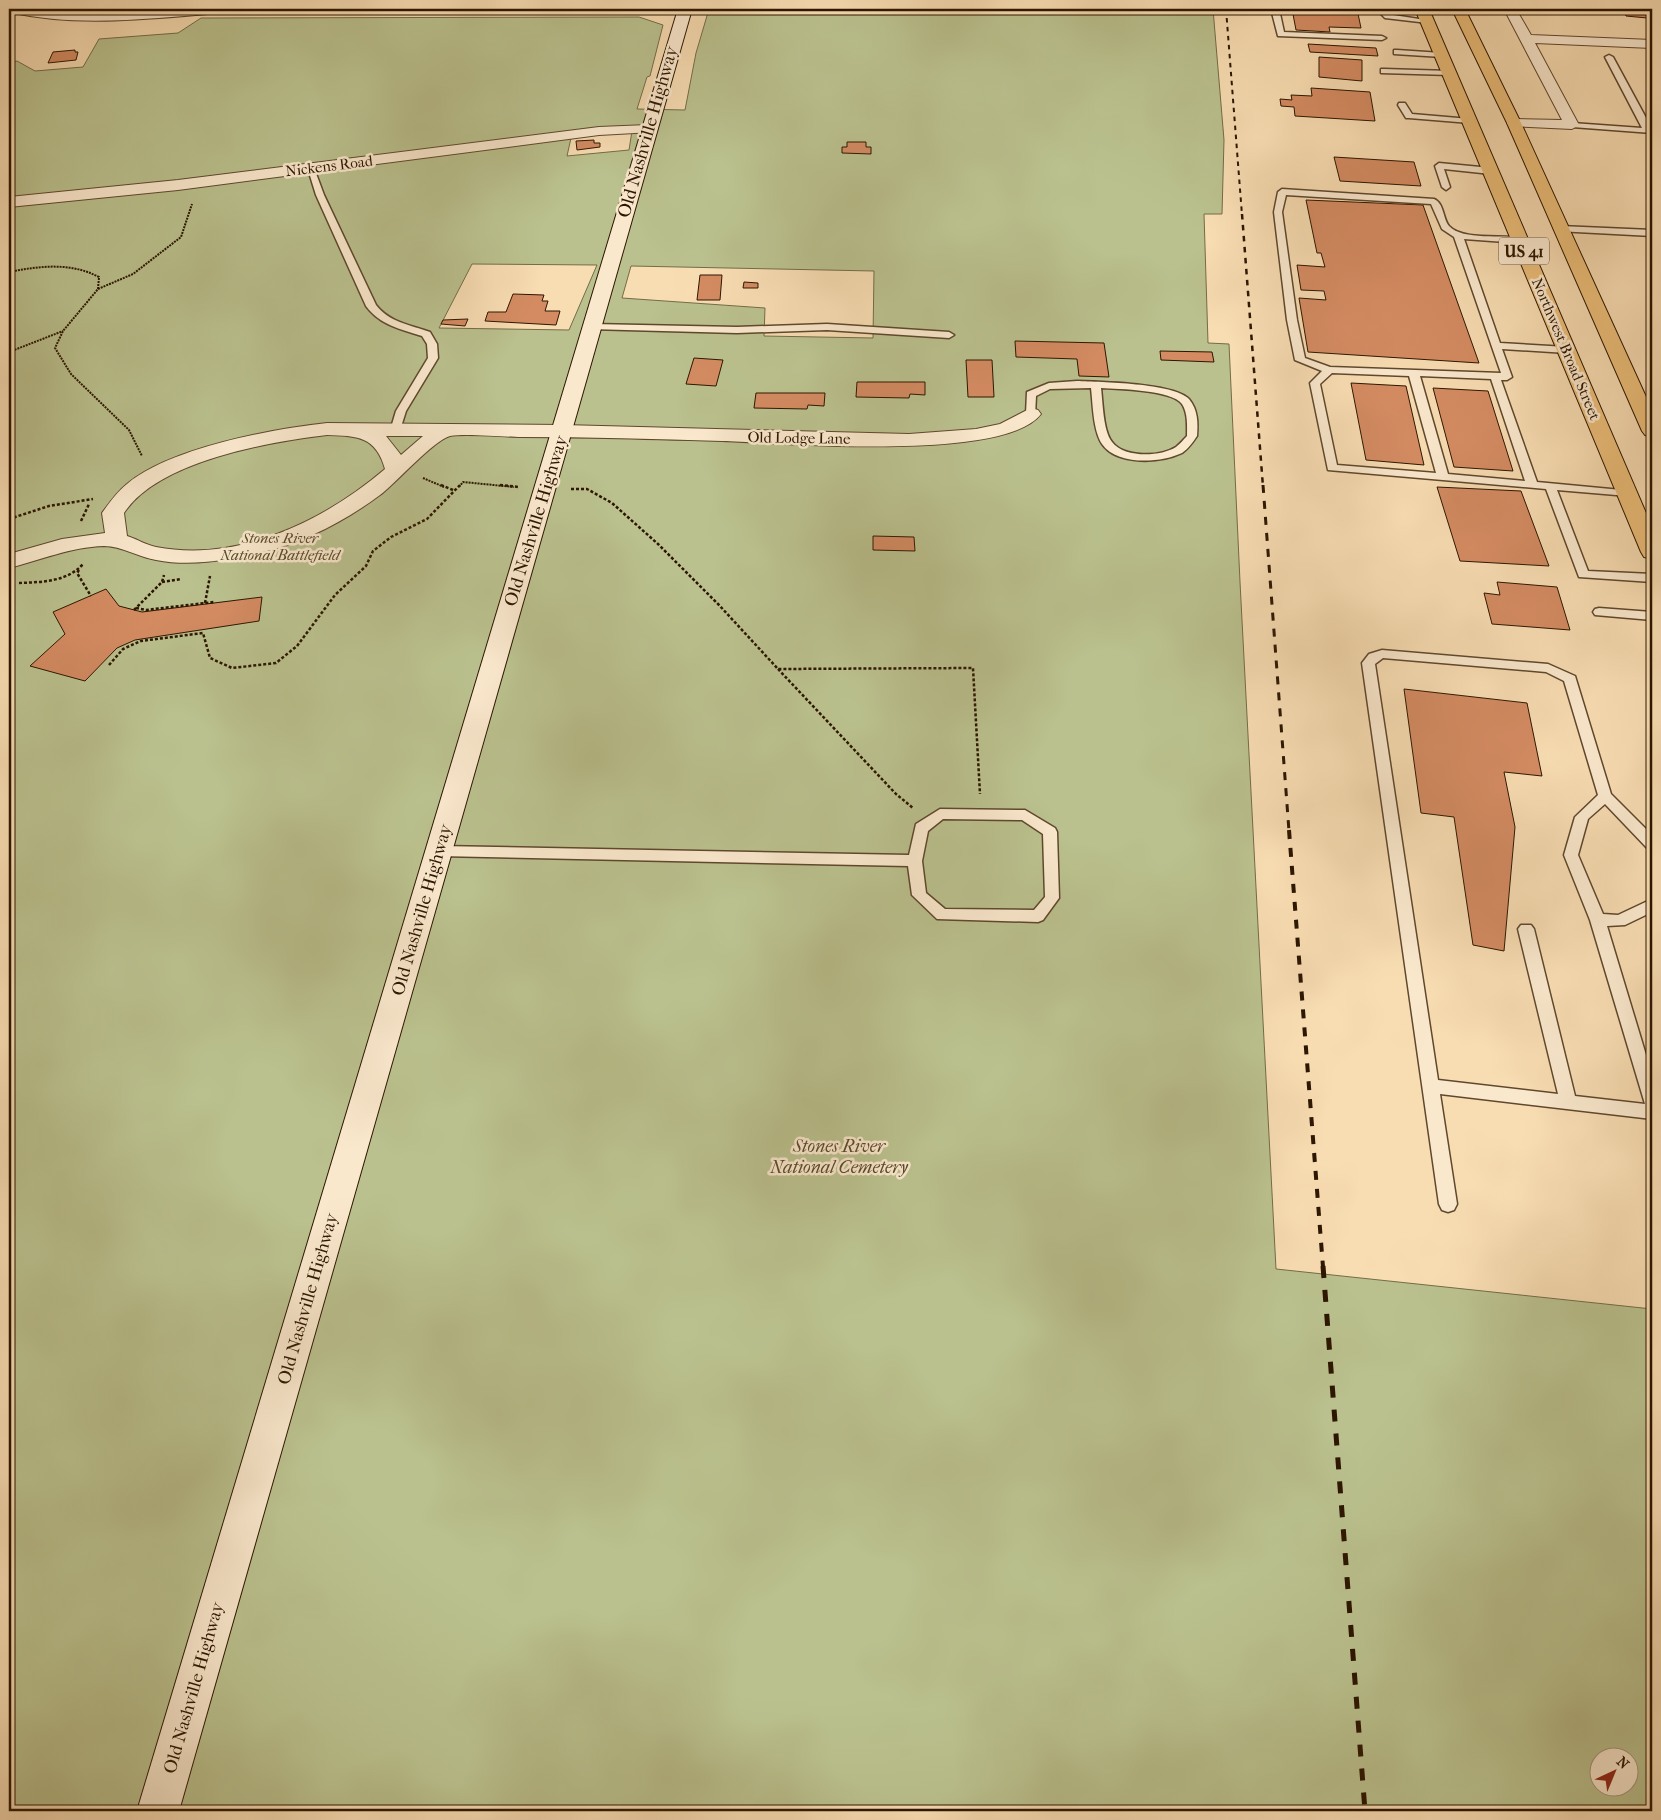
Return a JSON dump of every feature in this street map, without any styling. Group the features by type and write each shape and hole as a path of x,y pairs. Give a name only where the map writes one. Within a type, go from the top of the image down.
{"main road":[{"name":"US 41","path":"1458,9 1514,123 1652,431"},
{"name":"Northwest Broad Street","path":"1425,15 1652,552"},
{"path":"1470,121 1514,123"},
{"path":"1516,233 1537,228 1560,229"},
{"path":"1628,493 1652,494"}],"street":[{"path":"11,9 45,15 91,17 222,9"},
{"name":"Old Nashville Highway","path":"158,1811 563,431 648,129 685,9"},
{"path":"1510,9 1572,125 1514,123"},
{"path":"1527,39 1652,44"},
{"name":"Nickens Road","path":"9,202 198,183 599,131 648,129"},
{"name":"Old Lodge Lane","path":"351,430 442,432 563,431 908,440 976,435 1007,428 1031,414"},
{"path":"117,540 113,513 124,496 145,481 192,459 288,434 351,430 374,436 391,451 396,471"},
{"path":"9,561 85,542 117,540 145,552 174,556 208,555 245,549 286,538 327,521 357,503 396,471 418,449 442,432"}],"lane":[{"path":"1275,9 1282,34 1382,38"},
{"path":"1380,9 1385,16 1425,15"},
{"path":"1397,52 1442,55"},
{"path":"1609,57 1650,131"},
{"path":"1384,71 1450,73"},
{"path":"1402,105 1409,116 1470,121"},
{"path":"1572,125 1650,131"},
{"path":"1446,187 1439,166 1491,171"},
{"path":"310,168 320,195 371,306 379,316 389,322 426,334 432,344 433,358 402,411 395,431"},
{"path":"1282,192 1434,202 1445,226 1458,236 1496,346 1507,377 1329,370 1300,360 1292,320 1278,212 1282,192"},
{"path":"1560,229 1652,234"},
{"path":"1458,236 1516,233"},
{"path":"592,327 737,330 826,327 949,335"},
{"path":"1496,346 1567,350"},
{"path":"1329,370 1315,383 1332,468 1628,493"},
{"path":"1414,374 1443,477"},
{"path":"1495,376 1532,485"},
{"path":"1031,414 1031,394 1047,386 1096,386 1154,390 1172,393 1183,399 1190,408 1192,436 1177,451 1162,455 1133,456 1115,450 1106,442 1096,386"},
{"path":"1550,486 1583,574 1652,578"},
{"path":"1599,612 1652,616"},
{"path":"1448,1204 1368,663 1374,657 1382,654 1548,668 1570,679 1604,796 1652,844"},
{"path":"1604,796 1582,816 1571,855 1598,920 1652,1102"},
{"path":"940,814 982,815 1025,816 1050,832 1052,898 1038,916 942,915 919,895 915,861 921,828 940,814"},
{"path":"439,851 915,861"},
{"path":"1598,920 1620,921 1652,904"},
{"path":"1526,929 1568,1102"},
{"path":"1431,1086 1652,1112"}],"path":[{"path":"144,458 129,430 71,374 55,348 63,331 98,289 133,274 181,237 198,183"},
{"path":"9,272 47,267 90,271 99,277 98,289"},
{"path":"9,352 63,331"},
{"path":"423,478 453,490"},
{"path":"109,664 123,649 141,641 203,633 210,658 232,668 276,663 297,646 329,602 366,566 373,551 391,537 427,519 453,490 463,482 545,489 587,489 612,503 685,571 896,794 929,822"},
{"path":"9,519 49,506 124,496"},
{"path":"79,570 77,574 80,582 91,596"},
{"path":"165,574 162,582 135,609 146,610 214,602"},
{"path":"205,603 210,576"},
{"path":"778,669 973,668 982,815"}],"green space":[{"path":"709,9 1213,9 1224,140 1222,214 1204,214 1208,343 1229,344 1276,1269 1652,1309 1652,1811 9,1811 9,63 17,61 35,71 83,67 99,39 178,33 201,18 639,17 663,25 650,76 647,77 637,109 685,110 696,53","holes":["632,131 629,150 567,156 571,138","472,264 597,265 569,330 439,328","631,266 874,271 873,338 764,336 765,308 622,298"]}],"building":[{"path":"1292,9 1357,9 1361,28 1329,27 1330,32 1296,30"},
{"path":"1623,9 1644,9 1647,18 1626,16"},
{"path":"1308,44 1376,48 1378,56 1310,52"},
{"path":"75,50 75,52 78,52 76,60 48,63 53,52"},
{"path":"1319,57 1362,60 1362,81 1319,77"},
{"path":"1311,88 1370,92 1375,121 1295,116 1294,107 1281,106 1280,99 1292,100 1291,95 1312,96"},
{"path":"594,140 594,143 600,143 600,147 577,150 576,141"},
{"path":"847,142 866,142 866,147 871,147 871,154 842,153 842,147 847,147"},
{"path":"1334,157 1414,162 1421,186 1340,181"},
{"path":"1306,200 1423,205 1479,363 1308,352 1299,298 1326,300 1324,291 1301,290 1297,265 1325,267 1321,253 1317,253"},
{"path":"700,275 722,275 720,300 697,300"},
{"path":"744,282 758,283 758,288 743,288"},
{"path":"513,294 544,295 542,301 548,301 545,311 560,311 556,325 485,321 488,312 506,312"},
{"path":"468,319 465,326 441,324 443,320"},
{"path":"1015,341 1104,343 1109,377 1079,376 1077,359 1016,357"},
{"path":"1160,351 1212,352 1214,362 1161,360"},
{"path":"694,358 723,360 716,386 686,384"},
{"path":"966,360 992,360 994,397 968,397"},
{"path":"857,382 925,382 925,395 910,394 909,398 856,397"},
{"path":"1351,383 1406,386 1424,465 1366,460"},
{"path":"1433,388 1488,391 1513,471 1454,467"},
{"path":"756,393 825,393 824,406 808,405 807,409 754,408"},
{"path":"1437,487 1521,491 1549,566 1460,561"},
{"path":"873,536 914,537 915,551 873,550"},
{"path":"1497,582 1557,587 1570,630 1492,624 1484,593 1500,595"},
{"path":"106,589 119,606 142,612 262,597 259,621 135,640 117,648 85,681 30,666 65,634 53,612"},
{"path":"1404,689 1527,703 1542,776 1504,772 1515,827 1504,951 1473,945 1454,817 1421,813"}],"railway":[{"path":"1226,9 1242,215"},
{"path":"1242,214 1263,487"},
{"path":"1263,485 1289,831"},
{"path":"1289,830 1323,1267"},
{"path":"1323,1266 1365,1811"}],"park label":[{"name":"Stones River National Battlefield","path":"280,546"},
{"name":"Stones River National Cemetery","path":"839,1156"}]}
